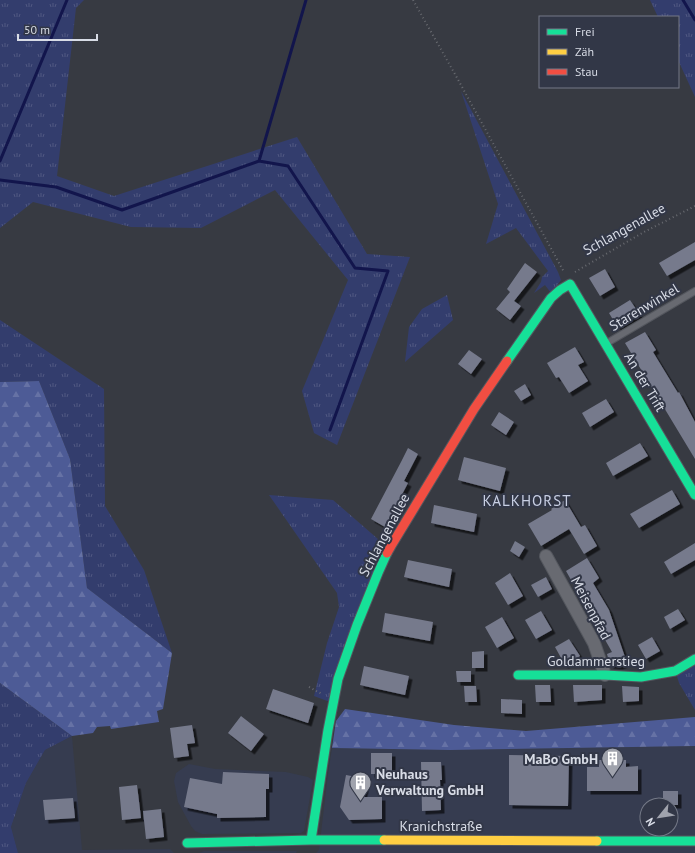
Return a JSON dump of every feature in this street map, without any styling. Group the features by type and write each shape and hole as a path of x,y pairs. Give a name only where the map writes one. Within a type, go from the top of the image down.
{"street":[{"name":"An der Trift","path":"568,281 695,495"},
{"name":"Schlangenallee","path":"310,840 338,679 357,625 378,573 391,546 474,409 551,298 568,281"},
{"name":"Meisenpfad","path":"546,556 594,643 605,675"},
{"name":"Goldammerstieg","path":"518,675 605,675 641,677 674,671 695,659"},
{"name":"Kranichstraße","path":"186,843 310,840 695,841"}],"lane":[{"name":"Starenwinkel","path":"606,344 695,291"}],"path":[{"path":"413,0 568,281"},
{"name":"Schlangenallee","path":"568,281 644,232 695,206"},
{"path":"309,687 317,692"}],"shaded area":[{"path":"72,736 82,850 170,849 174,853 18,853 11,827 26,783 45,750"},
{"path":"695,746 695,853 316,853 319,850 332,748 450,750"},
{"path":"189,764 215,769 286,772 308,777 313,780 304,831 301,833 202,834 195,831 178,802 174,781 176,773"},
{"path":"204,851 297,851 296,853 199,853"}],"green space":[{"path":"0,0 84,0 76,8 57,176 114,196 297,137 367,254 410,257 337,445 314,433 302,391 348,280 275,190 201,228 131,227 33,202 0,228"},
{"path":"650,0 695,0 695,97 679,62 679,16 658,16"},
{"path":"461,91 558,272 561,280 551,293 545,285 534,293 541,282 542,277 548,271 516,228 486,244 498,204"},
{"path":"447,295 453,320 405,362 409,327 422,309"},
{"path":"0,320 104,389 105,506 144,570 172,653 87,588 70,459 39,381 0,382"},
{"path":"39,381 70,459 87,588 172,653 163,709 157,711 159,722 111,729 110,726 97,727 93,733 72,736 0,683 0,382"},
{"path":"269,495 333,500 386,546 330,702 314,696 327,643 339,607 337,593"},
{"path":"695,662 695,710 679,683 676,673"},
{"path":"0,683 72,736 45,750 26,783 11,827 18,853 0,853"},
{"path":"345,709 454,725 526,731 695,717 695,746 450,750 332,748 336,721"}],"building":[{"path":"695,242 695,260 667,276 659,263"},
{"path":"525,263 537,272 514,301 521,306 510,320 496,309 510,292 507,289"},
{"path":"605,269 615,287 600,296 589,278"},
{"path":"630,300 640,315 618,328 609,313"},
{"path":"645,332 656,350 653,352 678,393 679,392 695,422 695,459 625,343"},
{"path":"575,347 584,362 578,365 588,381 569,393 559,377 556,378 547,363"},
{"path":"469,350 482,359 471,374 458,364"},
{"path":"525,384 531,395 521,401 514,391"},
{"path":"606,399 614,412 590,427 582,413"},
{"path":"499,412 514,422 506,435 491,425"},
{"path":"640,443 648,456 613,476 606,463"},
{"path":"408,448 418,454 404,481 408,483 385,527 371,519"},
{"path":"464,457 506,468 500,491 458,480"},
{"path":"672,490 680,504 639,528 630,514"},
{"path":"565,500 581,527 585,525 597,546 584,554 569,529 541,546 528,524 552,510 551,509"},
{"path":"434,505 477,514 474,532 431,523"},
{"path":"515,541 525,547 519,557 510,551"},
{"path":"695,543 695,560 671,574 664,562"},
{"path":"587,558 599,578 593,583 609,610 627,663 619,666 610,665 607,654 612,652 566,571"},
{"path":"408,560 452,569 449,587 404,577"},
{"path":"510,573 523,596 508,605 495,583"},
{"path":"546,577 552,589 538,597 531,585"},
{"path":"678,609 685,620 670,629 664,617"},
{"path":"541,611 552,630 536,639 525,620"},
{"path":"385,613 433,622 430,641 382,632"},
{"path":"502,617 514,638 497,648 485,627"},
{"path":"652,637 660,651 646,659 638,645"},
{"path":"569,639 580,656 565,665 555,647"},
{"path":"484,651 484,668 472,668 472,652"},
{"path":"364,666 409,676 405,695 360,685"},
{"path":"456,671 471,671 471,682 457,682"},
{"path":"535,685 550,685 551,702 536,702"},
{"path":"573,685 602,685 602,700 574,702"},
{"path":"464,686 476,686 477,702 465,702"},
{"path":"622,686 639,687 639,701 623,702"},
{"path":"273,689 314,703 308,723 266,709"},
{"path":"501,699 522,700 522,714 501,713"},
{"path":"241,716 264,734 251,751 228,733"},
{"path":"192,725 195,743 187,744 189,756 174,758 170,728"},
{"path":"371,753 392,753 392,774 371,774"},
{"path":"509,755 569,756 568,806 509,805"},
{"name":"MaBo GmbH","path":"599,760 626,760 626,767 638,766 638,791 587,791 587,767 599,767"},
{"path":"421,762 441,762 441,810 422,811"},
{"path":"223,772 269,774 269,789 266,789 266,817 217,818 217,814 184,807 190,778 222,784"},
{"name":"Neuhaus Verwaltung GmbH","path":"346,775 367,779 363,797 382,797 382,819 349,820 340,807"},
{"path":"137,785 141,818 122,820 119,787"},
{"path":"663,791 678,791 678,797 663,797"},
{"path":"73,798 75,818 45,820 43,800"},
{"path":"161,809 164,837 146,839 143,811"}],"waterway":[{"path":"0,161 67,0"},
{"path":"0,180 56,187 122,210 259,161 306,0"},
{"path":"683,0 695,20"},
{"path":"259,161 288,166 355,268 388,271 330,430"}],"traffic: fast":[{"path":"507,361 551,298 570,284 695,495"},
{"path":"311,840 328,730 338,679 357,625 387,553"},
{"path":"518,675 605,675 641,677 675,671 695,659"},
{"path":"187,843 384,840"},
{"path":"597,841 695,841"}],"traffic: slow":[{"path":"384,840 597,841"}],"traffic: jam":[{"path":"387,553 474,409 507,361"}],"place":[{"name":"MaBo GmbH","path":"613,778"},
{"name":"Neuhaus Verwaltung GmbH","path":"361,802"}],"district":[{"name":"KALKHORST","path":"527,501"}]}
